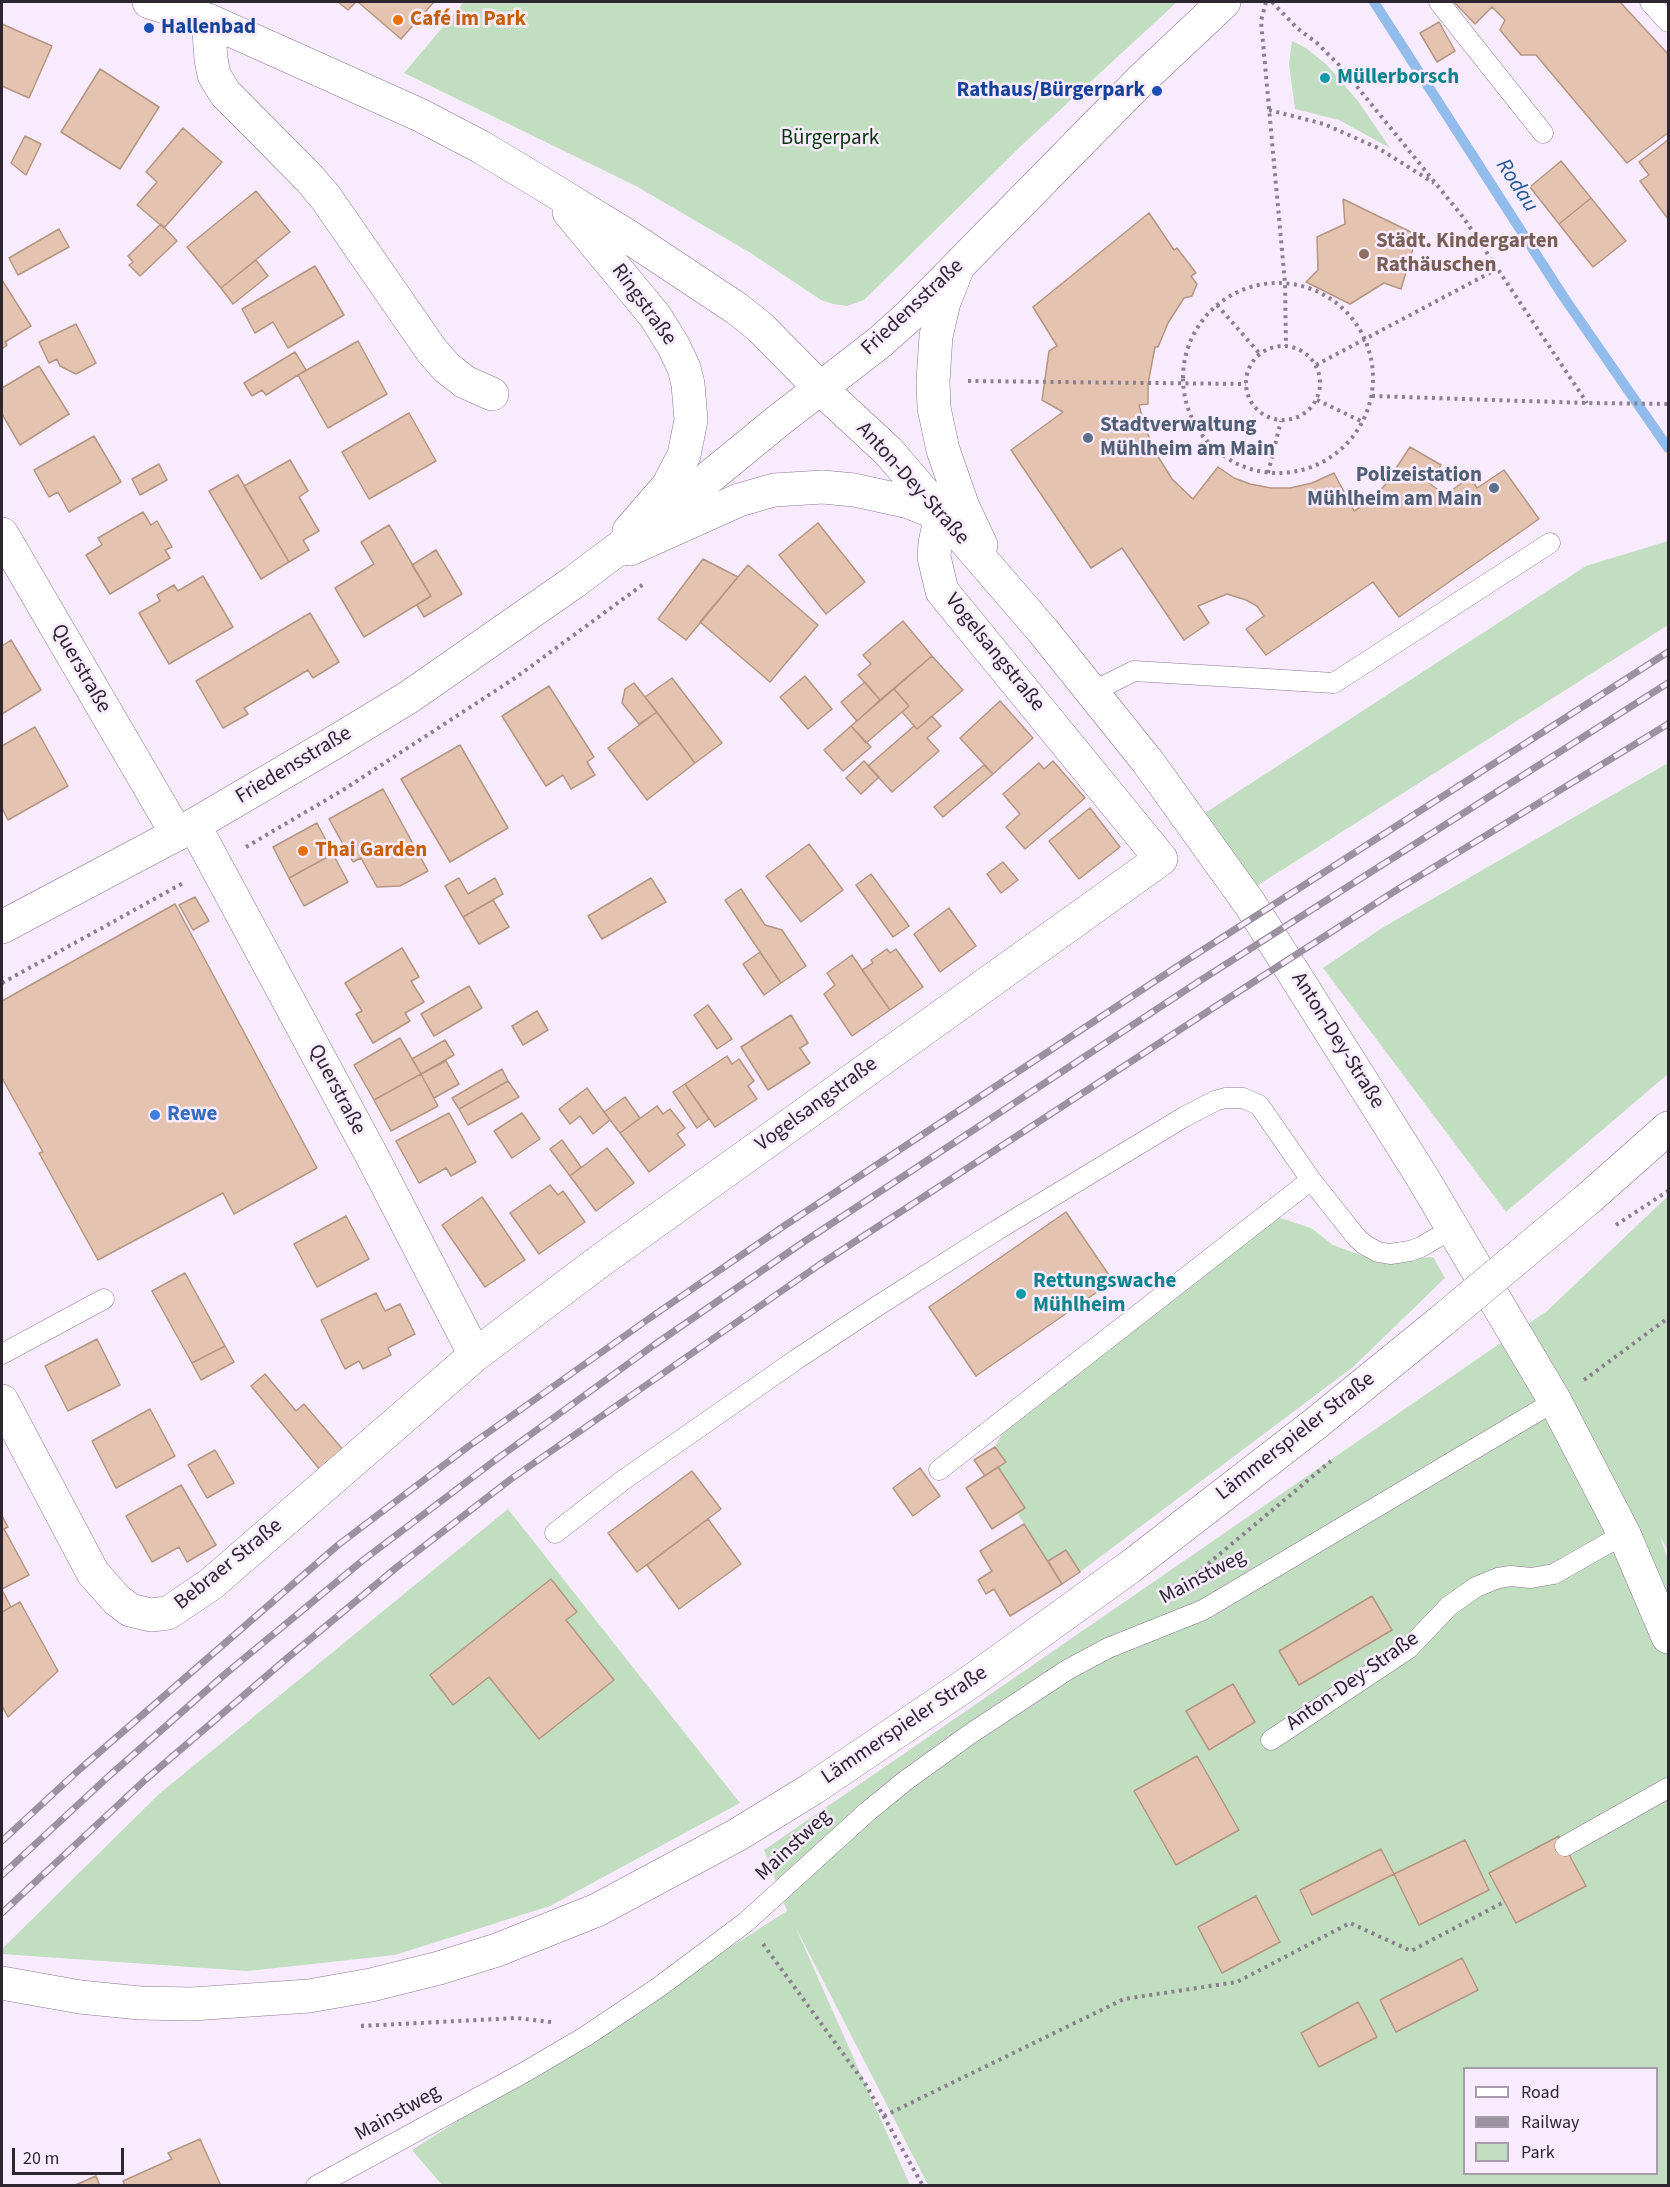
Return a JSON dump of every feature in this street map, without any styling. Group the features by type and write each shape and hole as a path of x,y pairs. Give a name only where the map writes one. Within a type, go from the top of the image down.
{"street":[{"name":"Ringstraße","path":"149,2 208,20 420,115 481,147 626,235 736,308 760,327 821,389"},
{"name":"Friedensstraße","path":"2,927 186,830 409,697 574,582 667,512 778,421 880,342 958,267 1141,80 1224,2"},
{"path":"208,20 214,75 225,93 310,178 432,351 447,368 465,381 492,394"},
{"name":"Ringstraße","path":"546,186 604,252 655,316 684,368 690,401 691,420 684,455 668,486 615,546 574,582"},
{"name":"Anton-Dey-Straße","path":"958,267 944,302 936,336 934,408 943,450 963,507 999,582"},
{"name":"Anton-Dey-Straße","path":"821,389 888,451 1043,632 1148,762 1250,904 1370,1092 1555,1401 1624,1534 1668,1636"},
{"name":"Friedensstraße","path":"574,582 625,551 739,500 774,490 823,487 854,490 909,502 941,515"},
{"name":"Vogelsangstraße","path":"475,1355 619,1247 1167,866 942,591 934,556 941,515"},
{"name":"Querstraße","path":"2,534 186,830 216,865 372,1156 475,1355"},
{"name":"Lämmerspieler Straße","path":"2,1983 80,1997 140,2003 192,2004 309,1996 371,1985 449,1965 497,1950 597,1910 700,1856 784,1807 974,1680 1139,1560 1315,1424 1444,1319 1589,1198 1668,1128"},
{"name":"Bebraer Straße","path":"2,1403 93,1572 117,1600 130,1610 151,1615 168,1613 211,1584 475,1355"}],"lane":[{"path":"1439,2 1543,133"},
{"path":"1650,2 1668,22"},
{"path":"1092,692 1134,671 1334,683 1550,543"},
{"path":"555,1533 622,1481 834,1335 997,1230 1201,1108 1225,1098 1243,1098 1259,1105 1311,1180 1365,1245 1378,1252 1390,1254 1410,1251 1453,1228"},
{"path":"939,1470 1311,1180"},
{"path":"2,1354 104,1299"},
{"name":"Mainstweg","path":"316,2186 525,2072 586,2036 659,1987 746,1922 867,1812 970,1734 1067,1670 1108,1648 1203,1610 1555,1401"},
{"name":"Anton-Dey-Straße","path":"1271,1740 1408,1649 1449,1606 1476,1587 1498,1578 1511,1576 1531,1578 1554,1574 1624,1534"},
{"path":"1564,1846 1668,1788"}],"path":[{"path":"1266,2 1261,21 1285,283 1286,346"},
{"path":"1272,2 1341,67 1463,217 1587,403"},
{"path":"1269,110 1324,124 1378,148 1437,185"},
{"path":"1316,365 1497,269"},
{"path":"1285,283 1309,288 1331,298 1347,312 1365,339 1372,360 1372,396 1363,422 1351,440 1334,455 1313,467 1295,472 1268,473 1248,470 1229,461 1199,433 1185,401 1184,363 1190,342 1205,317 1217,305 1234,294 1260,285 1285,283"},
{"path":"1217,305 1260,354"},
{"path":"1286,346 1308,354 1320,375 1321,387 1317,400 1308,411 1297,418 1281,421 1270,418 1259,411 1250,401 1246,384 1248,370 1260,354 1286,346"},
{"path":"984,381 1246,384"},
{"path":"1372,396 1668,404"},
{"path":"1317,400 1363,422"},
{"path":"1268,473 1281,421"},
{"path":"2,983 216,865 343,790 515,678 651,579"},
{"path":"1616,1225 1668,1191"},
{"path":"1555,1401 1668,1318"},
{"path":"1165,1626 1180,1587 1332,1460"},
{"path":"884,2116 1124,1999 1237,1982 1350,1923 1411,1952 1504,1902"},
{"path":"746,1922 866,2085 923,2186"}],"green space":[{"name":"Bürgerpark","path":"464,2 1177,2 1021,146 864,300 847,306 821,300 749,252 636,186 404,73"},
{"path":"1292,41 1306,48 1327,65 1358,101 1390,148 1339,120 1295,109 1289,64"},
{"path":"1668,541 1668,625 1255,887 1205,813 1586,566"},
{"path":"1668,763 1668,1074 1506,1212 1323,968 1382,928"},
{"path":"1668,1196 1668,1551 1660,1536 1668,1560 1668,2185 928,2185 795,1926 910,2185 442,2185 412,2150 787,1911 764,1850 1547,1311"},
{"path":"1271,1215 1311,1228 1333,1245 1385,1263 1433,1257 1445,1278 1353,1367 1080,1572 1066,1550 1048,1561 1017,1513 1025,1508 998,1467 1005,1462 995,1447 1008,1421"},
{"path":"508,1509 740,1803 550,1906 395,1955 248,1971 2,1954 2,1949 159,1794"}],"building":[{"path":"338,2 356,2 348,10"},
{"name":"Café im Park","path":"358,2 434,2 401,39"},
{"path":"1454,2 1620,2 1668,54 1668,133 1627,163 1536,55 1521,55 1500,30 1505,20 1492,7 1475,24"},
{"path":"1439,22 1455,51 1437,62 1420,33"},
{"path":"2,24 52,46 29,98 2,86"},
{"path":"100,69 159,107 120,169 61,132"},
{"path":"183,128 222,162 164,228 137,205 157,182 146,172"},
{"path":"25,136 41,144 26,175 11,163"},
{"path":"1668,140 1668,219 1640,181 1649,175 1639,162"},
{"path":"1561,161 1591,198 1559,224 1530,187"},
{"path":"256,191 290,232 221,288 187,247"},
{"path":"1591,198 1626,241 1593,267 1559,224"},
{"name":"Städt. Kindergarten Rathäuschen","path":"1343,199 1417,235 1401,289 1384,283 1350,304 1306,282 1318,270 1317,237 1345,224"},
{"name":"Stadtverwaltung Mühlheim am Main","path":"1149,213 1174,250 1177,248 1196,273 1191,276 1197,284 1192,296 1184,298 1168,323 1158,347 1155,347 1148,384 1148,404 1139,405 1146,430 1157,455 1172,479 1193,499 1218,467 1234,478 1271,488 1290,488 1312,483 1334,473 1354,511 1370,501 1385,485 1410,447 1441,465 1429,483 1445,495 1470,477 1477,488 1504,470 1539,519 1399,617 1373,582 1266,655 1246,629 1264,616 1257,606 1246,600 1227,594 1198,606 1209,623 1184,640 1122,548 1091,568 1011,450 1063,412 1042,400 1049,351 1057,346 1033,307"},
{"path":"161,224 177,241 140,276 129,265 133,262 128,256"},
{"path":"59,229 69,247 18,275 9,258"},
{"path":"256,260 268,276 233,304 221,288"},
{"path":"315,266 344,315 288,348 273,322 255,333 242,309"},
{"path":"2,280 31,326 5,342 7,345 2,349"},
{"path":"76,324 96,363 76,374 60,366 57,359 49,363 39,342"},
{"path":"358,341 387,394 328,428 298,375"},
{"path":"295,352 306,370 266,395 262,390 252,396 244,383"},
{"path":"39,366 69,414 20,445 2,414 2,388"},
{"path":"409,413 436,461 369,499 342,452"},
{"path":"94,436 121,482 69,512 58,492 49,497 34,470"},
{"path":"290,460 308,491 299,497 319,531 303,540 309,550 289,562 244,486"},
{"path":"159,464 167,480 140,495 132,479"},
{"path":"238,475 289,562 261,579 209,491"},
{"path":"143,512 151,525 157,521 172,547 165,550 170,558 110,594 86,555 102,545 98,538"},
{"path":"818,523 865,582 826,614 779,555"},
{"path":"389,525 431,596 364,637 335,588 374,564 361,542"},
{"path":"436,550 462,594 424,617 417,605 431,596 412,565"},
{"path":"703,559 738,577 686,640 658,619"},
{"path":"748,565 818,625 770,682 700,622"},
{"path":"203,576 233,627 169,664 139,613 160,601 157,595 174,585 178,591"},
{"path":"310,613 339,662 313,678 308,670 244,708 248,714 223,728 196,681"},
{"path":"903,621 932,656 880,700 858,675 871,664 863,655"},
{"path":"11,640 41,690 2,714 2,646"},
{"path":"932,656 963,690 917,729 902,712 909,706 894,689"},
{"path":"805,676 832,709 808,729 780,697"},
{"path":"672,678 722,743 695,763 645,697"},
{"path":"865,682 880,700 857,721 841,702"},
{"path":"634,683 657,712 639,724 622,703 625,689"},
{"path":"549,686 594,757 587,762 595,775 571,789 563,775 546,786 502,716"},
{"path":"894,689 909,706 866,743 851,726"},
{"path":"1000,701 1033,738 993,774 960,738"},
{"path":"657,712 695,763 647,800 608,748"},
{"path":"932,716 941,726 927,738 939,751 892,792 868,766 914,726 917,729"},
{"path":"851,726 871,747 843,771 824,750"},
{"path":"35,727 68,786 8,820 2,808 2,746"},
{"path":"460,745 508,828 450,862 401,779"},
{"path":"864,761 879,777 861,794 846,778"},
{"path":"1053,761 1085,798 1025,849 1006,827 1020,814 1003,794 1039,763 1044,769"},
{"path":"984,765 993,774 943,817 934,807"},
{"path":"383,789 428,871 400,886 377,887 361,858 353,862 329,819"},
{"path":"1090,808 1120,847 1079,879 1049,841"},
{"name":"Thai Garden","path":"317,823 333,854 289,878 273,847"},
{"path":"809,844 843,890 801,922 766,876"},
{"path":"333,854 348,882 304,906 289,878"},
{"path":"1003,862 1018,880 1001,893 987,874"},
{"path":"871,874 909,926 893,937 856,885"},
{"path":"459,878 468,894 495,878 503,894 463,917 445,886"},
{"path":"651,878 666,902 602,939 588,916"},
{"path":"741,889 765,925 782,930 806,966 781,983 725,900"},
{"path":"195,897 209,921 193,930 179,905"},
{"path":"493,900 509,927 479,944 463,917"},
{"name":"Rewe","path":"175,904 317,1168 234,1214 223,1193 98,1260 39,1153 43,1152 2,1078 2,1001"},
{"path":"949,908 976,946 940,972 914,934"},
{"path":"402,948 419,977 411,981 424,1002 405,1013 410,1021 373,1043 356,1014 362,1011 345,983"},
{"path":"887,949 890,953 896,949 923,987 890,1010 862,970 873,963 871,960"},
{"path":"760,952 781,983 764,995 743,964"},
{"path":"852,955 890,1010 852,1036 824,994 835,985 827,973"},
{"path":"469,986 482,1008 434,1036 421,1014"},
{"path":"708,1005 732,1039 717,1049 694,1015"},
{"path":"537,1011 548,1030 523,1045 512,1026"},
{"path":"791,1015 808,1043 800,1048 810,1063 768,1090 741,1047"},
{"path":"400,1038 421,1074 374,1100 354,1065"},
{"path":"445,1040 454,1055 421,1074 412,1059"},
{"path":"727,1056 732,1064 739,1059 754,1081 748,1086 757,1099 715,1127 685,1084"},
{"path":"446,1061 459,1084 434,1098 421,1074"},
{"path":"502,1069 508,1081 459,1109 452,1098"},
{"path":"421,1074 438,1106 391,1131 374,1100"},
{"path":"508,1081 519,1097 468,1125 459,1109"},
{"path":"685,1084 709,1119 697,1128 673,1092"},
{"path":"587,1088 610,1120 593,1134 580,1116 570,1124 559,1109"},
{"path":"625,1097 640,1118 620,1133 604,1112"},
{"path":"657,1106 663,1114 670,1109 685,1128 677,1134 685,1145 649,1172 620,1133"},
{"path":"449,1113 476,1162 451,1176 446,1168 419,1183 396,1141"},
{"path":"522,1113 540,1139 512,1158 494,1131"},
{"path":"562,1140 581,1167 570,1176 550,1149"},
{"path":"607,1148 634,1183 596,1211 570,1176"},
{"path":"550,1185 558,1195 563,1191 585,1222 539,1254 510,1213"},
{"path":"482,1197 525,1260 485,1287 442,1225"},
{"name":"Rettungswache Mühlheim","path":"1066,1212 1113,1281 976,1376 929,1307"},
{"path":"346,1216 369,1259 317,1287 294,1244"},
{"path":"185,1273 225,1346 192,1363 152,1291"},
{"path":"376,1293 385,1311 400,1304 415,1334 388,1348 391,1355 363,1369 359,1361 345,1369 321,1320"},
{"path":"97,1339 120,1385 68,1411 45,1366"},
{"path":"225,1346 234,1362 201,1380 192,1363"},
{"path":"265,1374 296,1411 304,1404 344,1451 321,1471 251,1386"},
{"path":"150,1409 175,1456 116,1488 92,1441"},
{"path":"995,1447 1006,1462 985,1476 974,1460"},
{"path":"215,1450 234,1483 207,1498 188,1465"},
{"path":"998,1467 1025,1508 992,1529 966,1488"},
{"path":"920,1468 940,1496 913,1516 893,1488"},
{"path":"692,1471 721,1509 637,1572 608,1533"},
{"path":"181,1485 216,1545 187,1562 179,1547 152,1562 126,1516"},
{"path":"2,1516 8,1527 2,1530"},
{"path":"708,1519 741,1564 679,1609 647,1565"},
{"path":"1024,1524 1062,1584 1010,1616 994,1589 986,1594 978,1580 992,1571 980,1551"},
{"path":"4,1529 29,1575 2,1589 2,1530"},
{"path":"1066,1550 1080,1572 1062,1584 1048,1561"},
{"path":"551,1579 577,1612 566,1620 614,1680 539,1739 489,1677 453,1705 430,1675"},
{"path":"2,1590 11,1607 2,1612"},
{"path":"1372,1596 1392,1630 1299,1685 1279,1651"},
{"path":"20,1602 58,1671 8,1717 2,1706 2,1612"},
{"path":"1233,1684 1255,1722 1209,1750 1186,1711"},
{"path":"1197,1756 1239,1830 1176,1865 1134,1791"},
{"path":"1559,1836 1586,1886 1516,1923 1489,1873"},
{"path":"1465,1840 1489,1890 1419,1925 1394,1874"},
{"path":"1381,1849 1394,1874 1312,1915 1300,1890"},
{"path":"1256,1896 1280,1942 1222,1973 1198,1927"},
{"path":"1462,1958 1478,1990 1396,2032 1380,2000"},
{"path":"1358,2002 1377,2037 1319,2067 1301,2033"},
{"path":"200,2139 221,2186 125,2186 123,2181 172,2159 168,2153"},
{"path":"96,2176 100,2186 73,2186"}],"waterway":[{"name":"Rodau","path":"1374,2 1563,296 1668,448"}],"railway":[{"path":"2,1841 80,1769 338,1545 469,1446 784,1226 1184,962 1668,652"},
{"path":"2,1875 109,1776 224,1675 362,1561 494,1461 654,1345 802,1243 1198,982 1668,683"},
{"path":"2,1913 145,1780 285,1660 397,1567 511,1479 819,1265 1395,891 1668,724"}],"place":[{"name":"Café im Park","path":"398,20"},
{"name":"Hallenbad","path":"149,28"},
{"name":"Müllerborsch","path":"1325,78"},
{"name":"Rathaus/Bürgerpark","path":"1157,91"},
{"name":"Städt. Kindergarten Rathäuschen","path":"1364,254"},
{"name":"Stadtverwaltung Mühlheim am Main","path":"1088,438"},
{"name":"Polizeistation Mühlheim am Main","path":"1494,488"},
{"name":"Thai Garden","path":"303,851"},
{"name":"Rewe","path":"155,1115"},
{"name":"Rettungswache Mühlheim","path":"1021,1294"}]}
